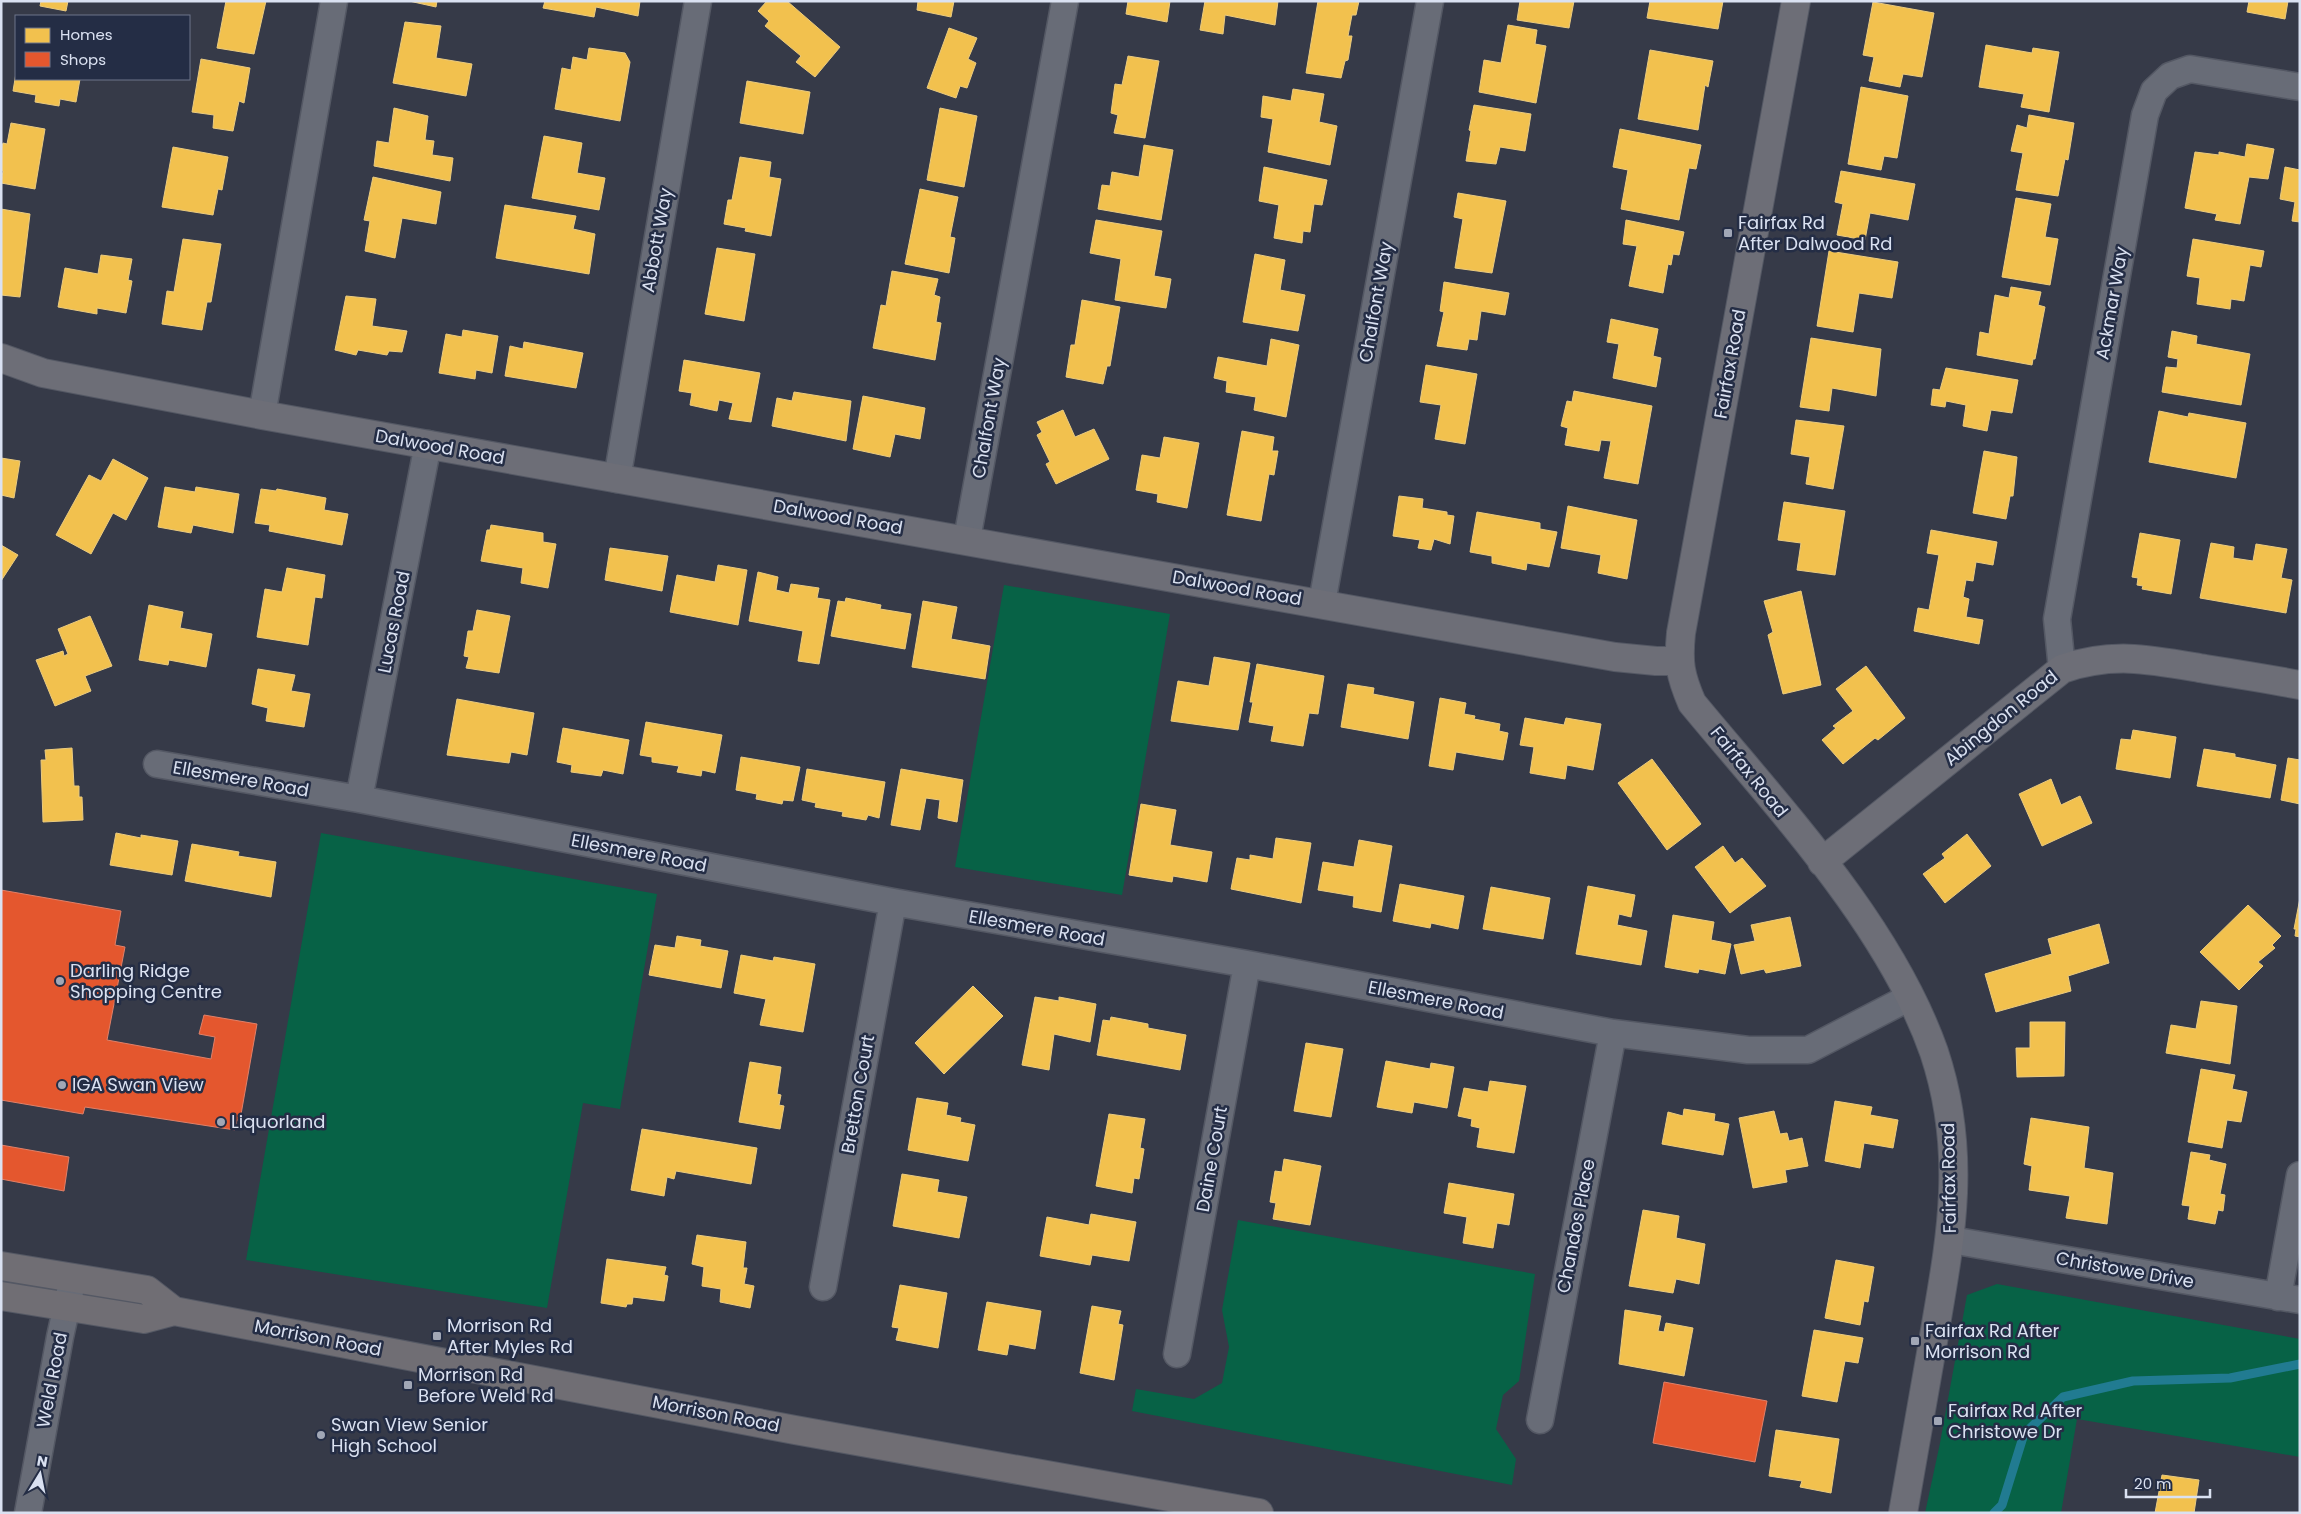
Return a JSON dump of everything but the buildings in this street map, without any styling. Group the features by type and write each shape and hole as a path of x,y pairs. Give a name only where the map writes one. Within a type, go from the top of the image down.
{"main road":[{"name":"Morrison Road","path":"1,1266 147,1290 174,1311"},
{"name":"Morrison Road","path":"1,1296 66,1308 144,1319 174,1311 795,1430 1259,1513"}],"street":[{"path":"262,415 334,1"},
{"name":"Abbott Way","path":"617,479 698,1"},
{"name":"Chalfont Way","path":"967,539 1065,1"},
{"name":"Chalfont Way","path":"1322,603 1430,1"},
{"name":"Fairfax Road","path":"1796,1 1681,633 1679,661 1683,681 1692,703 1822,862 1862,916 1910,997 1934,1052 1946,1096 1952,1146 1951,1240 1903,1513"},
{"name":"Ackmar Way","path":"2062,669 2057,619 2145,115 2154,92 2170,76 2190,68 2300,87"},
{"name":"Dalwood Road","path":"1,358 43,373 262,415 617,479 967,539 1615,656 1656,661 1679,661"},
{"name":"Lucas Road","path":"359,799 428,444"},
{"name":"Abingdon Road","path":"1822,862 2062,669 2110,658 2141,658 2300,685"},
{"name":"Ellesmere Road","path":"157,764 359,799 893,902 1247,964 1613,1033 1748,1050 1808,1050 1910,997"},
{"name":"Bretton Court","path":"823,1287 893,902"},
{"name":"Daine Court","path":"1177,1354 1247,964"},
{"name":"Chandos Place","path":"1540,1420 1613,1033"},
{"path":"2289,1299 2300,1175"},
{"name":"Christowe Drive","path":"1951,1240 2289,1299"},
{"name":"Weld Road","path":"28,1513 73,1278"}],"green space":[{"path":"1004,585 1170,614 1122,895 955,867"},
{"path":"321,833 657,894 620,1109 583,1103 547,1308 246,1260"},
{"path":"1238,1220 1535,1274 1519,1381 1503,1395 1496,1429 1516,1459 1512,1485 1132,1411 1136,1389 1194,1399 1222,1383 1229,1347 1222,1310"},
{"path":"1997,1284 2300,1339 2300,1457 2077,1419 2061,1513 1925,1513 1967,1295"}],"waterway":[{"path":"1994,1513 2002,1505 2024,1434 2063,1397 2133,1381 2230,1378 2300,1364"}],"place":[{"name":"Fairfax Rd After Dalwood Rd","path":"1728,233"},
{"name":"Darling Ridge Shopping Centre","path":"60,981"},
{"name":"IGA Swan View","path":"62,1085"},
{"name":"Liquorland","path":"221,1122"},
{"name":"Morrison Rd After Myles Rd","path":"437,1336"},
{"name":"Fairfax Rd After Morrison Rd","path":"1915,1341"},
{"name":"Morrison Rd Before Weld Rd","path":"408,1385"},
{"name":"Fairfax Rd After Christowe Dr","path":"1938,1421"},
{"name":"Swan View Senior High School","path":"321,1435"}]}
